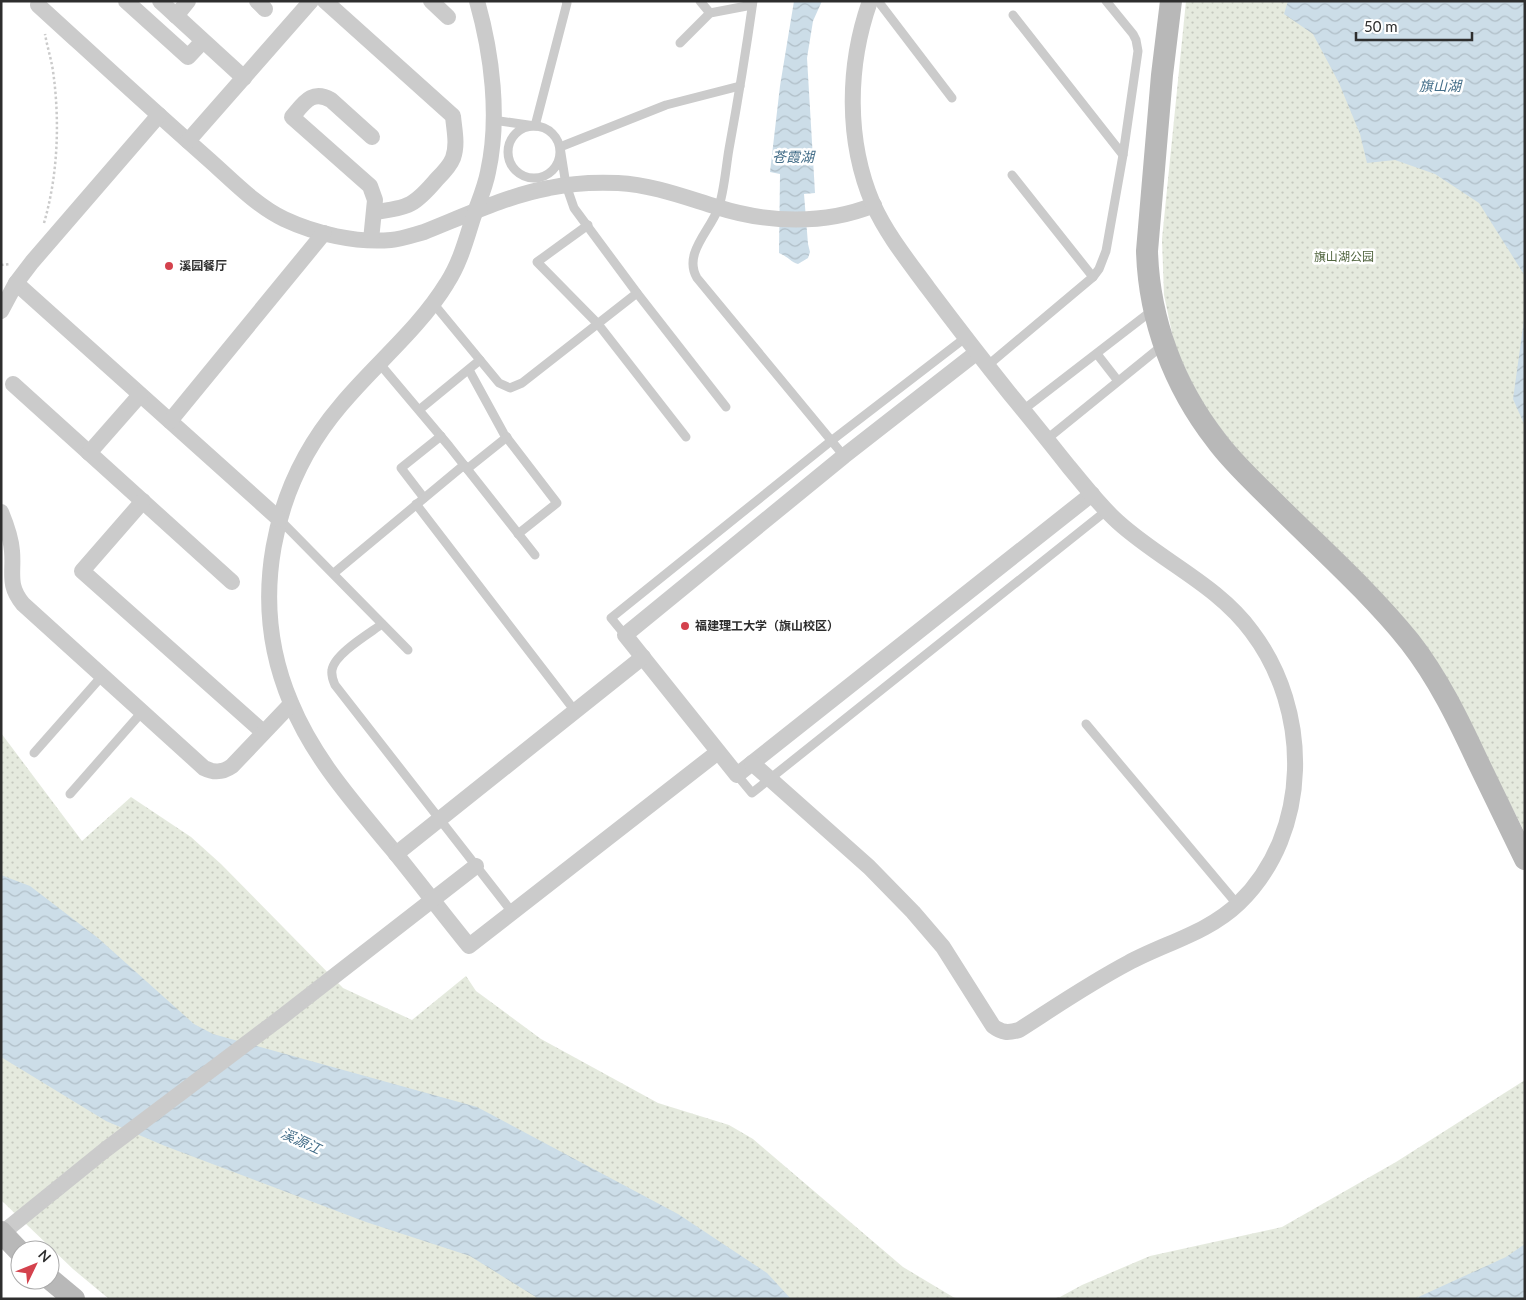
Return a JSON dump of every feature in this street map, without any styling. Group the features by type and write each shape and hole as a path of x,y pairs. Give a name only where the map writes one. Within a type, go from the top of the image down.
{"street":[{"path":"39,1 38,5 188,141 266,208 302,227 324,233 372,240 392,240 424,232 533,191 566,185 617,183 652,187 718,208 765,218 794,219 837,215 874,205"},
{"path":"126,1 188,57 203,41"},
{"path":"160,1 244,78"},
{"path":"176,16 188,1"},
{"path":"188,141 311,1"},
{"path":"325,1 453,116 455,149 449,166 421,198 412,204 375,212"},
{"path":"431,1 448,17"},
{"path":"477,1 486,33 493,120 489,170 484,189 459,261 448,282 409,332 342,403 314,442 293,480 279,519 271,571 270,620 277,662 291,704 304,732 332,776 469,946 718,752"},
{"path":"752,763 869,867 913,912 943,947 971,990 986,1018 1001,1032 1019,1030 1116,970 1199,931 1237,904 1262,874 1275,851 1291,808 1295,786 1296,758 1294,736 1279,678 1254,634 1233,609 1146,545 1106,511 976,353 906,259 888,231 874,205 862,167 853,112 855,55 870,1"},
{"path":"1171,1 1148,226 1148,272 1154,309 1164,344 1183,388 1216,441 1250,478 1379,606 1424,662 1459,722 1525,859"},
{"path":"372,137 325,96 318,95 310,98 292,116 366,182 373,192 375,212 372,240"},
{"path":"1,311 16,283 159,114"},
{"path":"170,421 324,233"},
{"path":"16,283 279,519"},
{"path":"976,353 844,456 625,635 718,752 737,775 1092,494"},
{"path":"13,384 232,582"},
{"path":"89,453 140,395"},
{"path":"143,502 82,572 263,732"},
{"path":"1,512 11,544 13,588 16,596 204,768 211,771 226,770 232,766 291,704"},
{"path":"396,854 643,657"},
{"path":"2,1233 106,1150 476,866"},
{"path":"60,1287 74,1299"}],"lane":[{"path":"700,1 710,13"},
{"path":"878,1 952,98"},
{"path":"987,366 1092,277 1099,269 1106,251 1124,155 1138,51 1133,34 1106,1"},
{"path":"535,126 567,2"},
{"path":"680,43 710,13 752,3 740,86 718,208 695,250 692,258 692,271 844,456"},
{"path":"1013,15 1124,155"},
{"path":"560,147 666,105 740,86"},
{"path":"493,120 543,127 557,139 566,185 574,208 637,293 726,406"},
{"path":"535,126 519,130 510,144 509,160 519,173 535,179 544,177 552,172 560,157 560,147"},
{"path":"1012,175 1092,277"},
{"path":"588,225 538,262 598,324 686,437"},
{"path":"433,303 504,387 510,388 516,387 637,293"},
{"path":"1024,410 1154,309"},
{"path":"625,635 611,618 831,441 965,338"},
{"path":"1047,439 1164,344"},
{"path":"1097,354 1118,381"},
{"path":"419,410 480,360"},
{"path":"379,363 441,436 535,555"},
{"path":"469,370 507,437 557,503 518,534"},
{"path":"424,498 402,468 441,436"},
{"path":"334,573 416,504 507,437"},
{"path":"416,504 576,710"},
{"path":"737,775 752,793 1106,511"},
{"path":"279,519 408,650"},
{"path":"382,624 337,659 331,671 335,685 512,912"},
{"path":"34,754 102,676"},
{"path":"70,794 142,712"},
{"path":"1086,724 1237,904"}],"path":[{"path":"42,228 50,203 58,138 53,71 44,33"}],"green space":[{"name":"旗山湖公园","path":"1186,1 1525,1 1525,833 1443,671 1241,456 1201,402 1175,347 1164,295 1162,239"},
{"path":"1,733 82,841 131,797 191,837 221,864 343,988 412,1020 466,976 476,991 541,1039 658,1103 729,1125 753,1139 903,1267 958,1299 109,1299 60,1257 60,1240 43,1240 1,1200"},
{"path":"1525,1080 1525,1299 1052,1299 1150,1256 1282,1227 1396,1162"}],"water":[{"name":"苍霞湖","path":"794,1 822,1 813,21 807,58 815,193 804,194 810,252 808,258 798,264 779,253 780,174 770,172 780,86"},
{"name":"旗山湖","path":"1288,1 1525,1 1525,276 1479,203 1435,174 1395,160 1367,163 1360,134 1339,83 1313,34 1284,14"},
{"path":"1525,313 1525,426 1513,399"},
{"name":"溪源江","path":"1,875 30,886 98,938 194,1024 213,1034 477,1107 678,1214 767,1273 791,1299 539,1299 470,1256 366,1222 165,1146 106,1121 1,1057"},
{"path":"1525,1244 1525,1299 1414,1299 1506,1257"}],"place":[{"name":"溪园餐厅","path":"169,266"},
{"name":"福建理工大学（旗山校区）","path":"685,626"}]}
